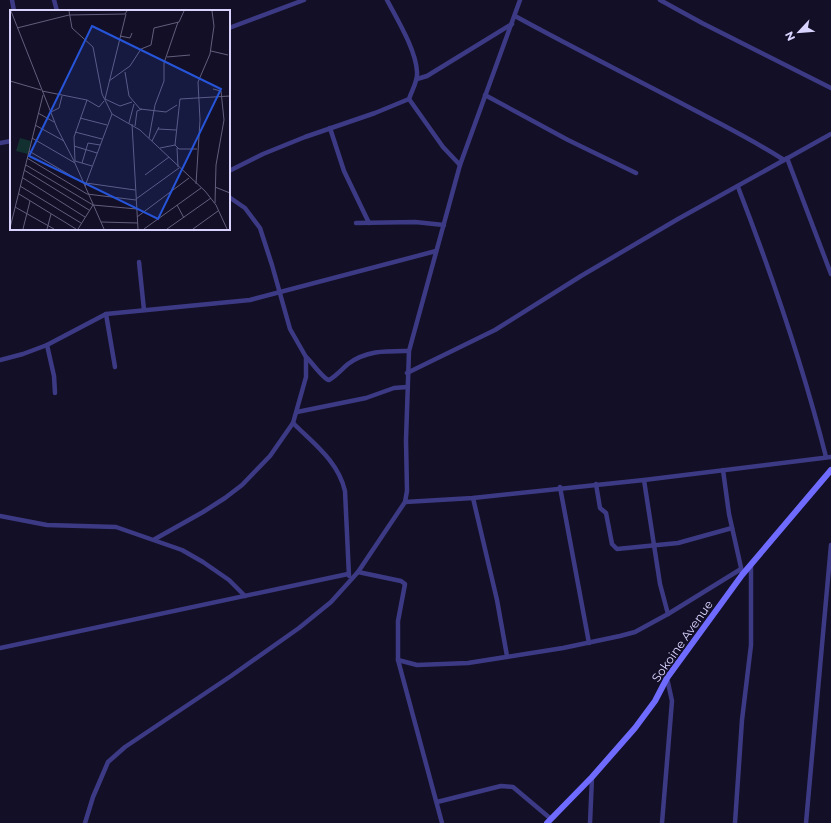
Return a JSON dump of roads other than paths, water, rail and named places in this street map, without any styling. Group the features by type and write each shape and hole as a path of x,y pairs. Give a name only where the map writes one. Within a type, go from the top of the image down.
{"street":[{"path":"12,0 14,10"},
{"path":"54,0 58,10"},
{"path":"230,28 304,0"},
{"path":"230,170 263,154 409,99 417,79 416,65 411,50 387,0"},
{"path":"85,823 93,797 108,762 125,747 299,628 331,602 358,572 405,502 407,491 407,372 409,351 460,165 520,0"},
{"path":"660,0 702,23 831,88"},
{"path":"515,16 566,45 632,76 786,159 831,274"},
{"path":"417,79 427,76 476,44 512,24"},
{"path":"485,95 568,140 636,173"},
{"path":"409,99 443,147 460,165"},
{"path":"330,128 344,171 369,223"},
{"path":"407,372 495,330 581,276 707,202 738,187 831,134"},
{"path":"0,143 10,141"},
{"path":"405,502 473,498 560,487 644,480 829,457 759,242 738,187"},
{"path":"230,198 246,208 260,228 290,329 306,357 315,365 324,378 329,380 349,364 363,356 379,351 409,351"},
{"path":"356,223 415,222 444,225"},
{"path":"0,360 23,354 47,345 106,314 230,303 280,292 436,251"},
{"path":"139,262 144,310"},
{"path":"106,314 115,367"},
{"path":"47,345 54,376 55,393"},
{"path":"154,539 204,512 242,485 270,456 293,423 297,412 306,377 306,357"},
{"path":"297,412 366,398 394,388 407,387"},
{"path":"293,423 332,461 342,478 345,491 348,574 350,581"},
{"path":"398,660 417,665 468,663 589,643 635,632 742,572 732,528 723,470"},
{"name":"Sokoine Avenue","path":"549,821 592,777 646,714 667,678 742,572 752,564 831,470"},
{"path":"644,480 653,545 660,584 668,614"},
{"path":"596,484 600,508 607,516 614,547 620,549 678,543 732,528"},
{"path":"560,487 589,643"},
{"path":"473,498 497,600 507,656"},
{"path":"0,516 47,525 116,527 154,539 182,550 203,562 229,580 245,596"},
{"path":"806,823 831,546"},
{"path":"734,823 742,720 751,645 752,564"},
{"path":"358,572 402,580 405,584 398,621 398,660 404,688 442,823"},
{"path":"0,648 348,574"},
{"path":"662,823 672,700 667,678"},
{"path":"590,823 592,777"},
{"path":"437,802 494,787 509,786 518,790 549,821"}]}
